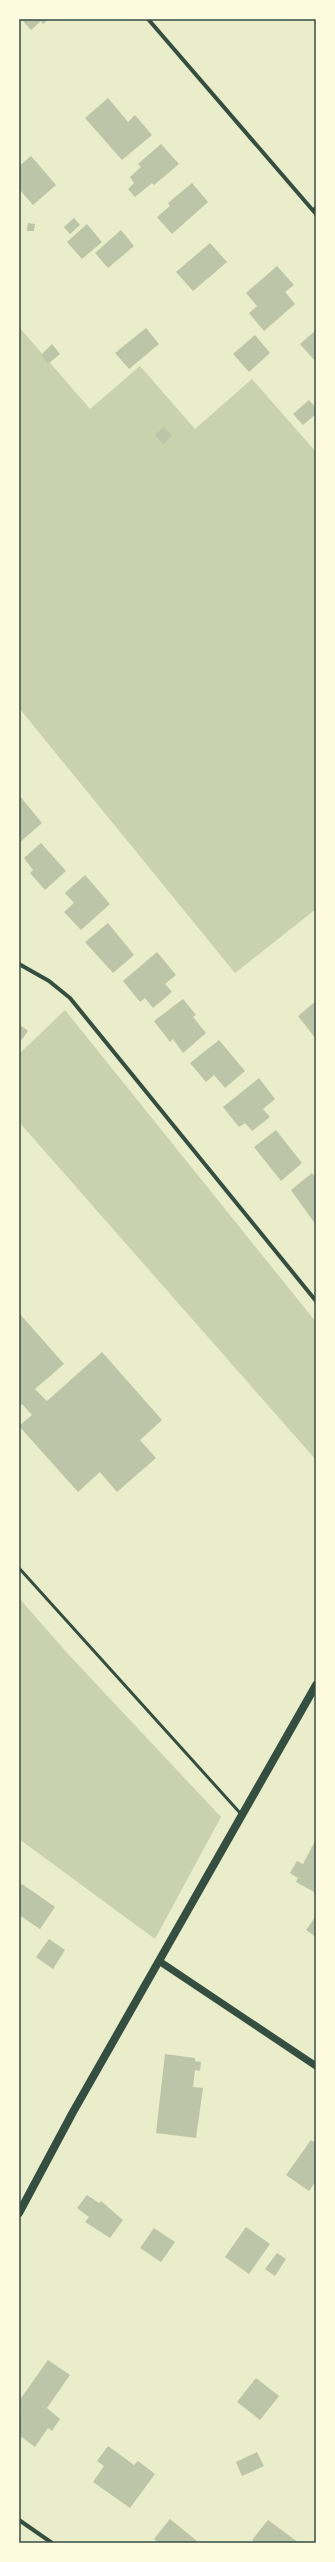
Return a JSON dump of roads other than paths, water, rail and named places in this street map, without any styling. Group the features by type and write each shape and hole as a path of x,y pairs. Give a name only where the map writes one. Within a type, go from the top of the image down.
{"main road":[{"path":"19,2213 159,1961 316,1685"}],"street":[{"path":"148,19 315,211"},
{"path":"19,964 50,981 70,998 316,1301"},
{"path":"159,1961 316,2066"},
{"path":"19,2520 52,2543"}],"lane":[{"path":"19,1568 242,1815"}]}
